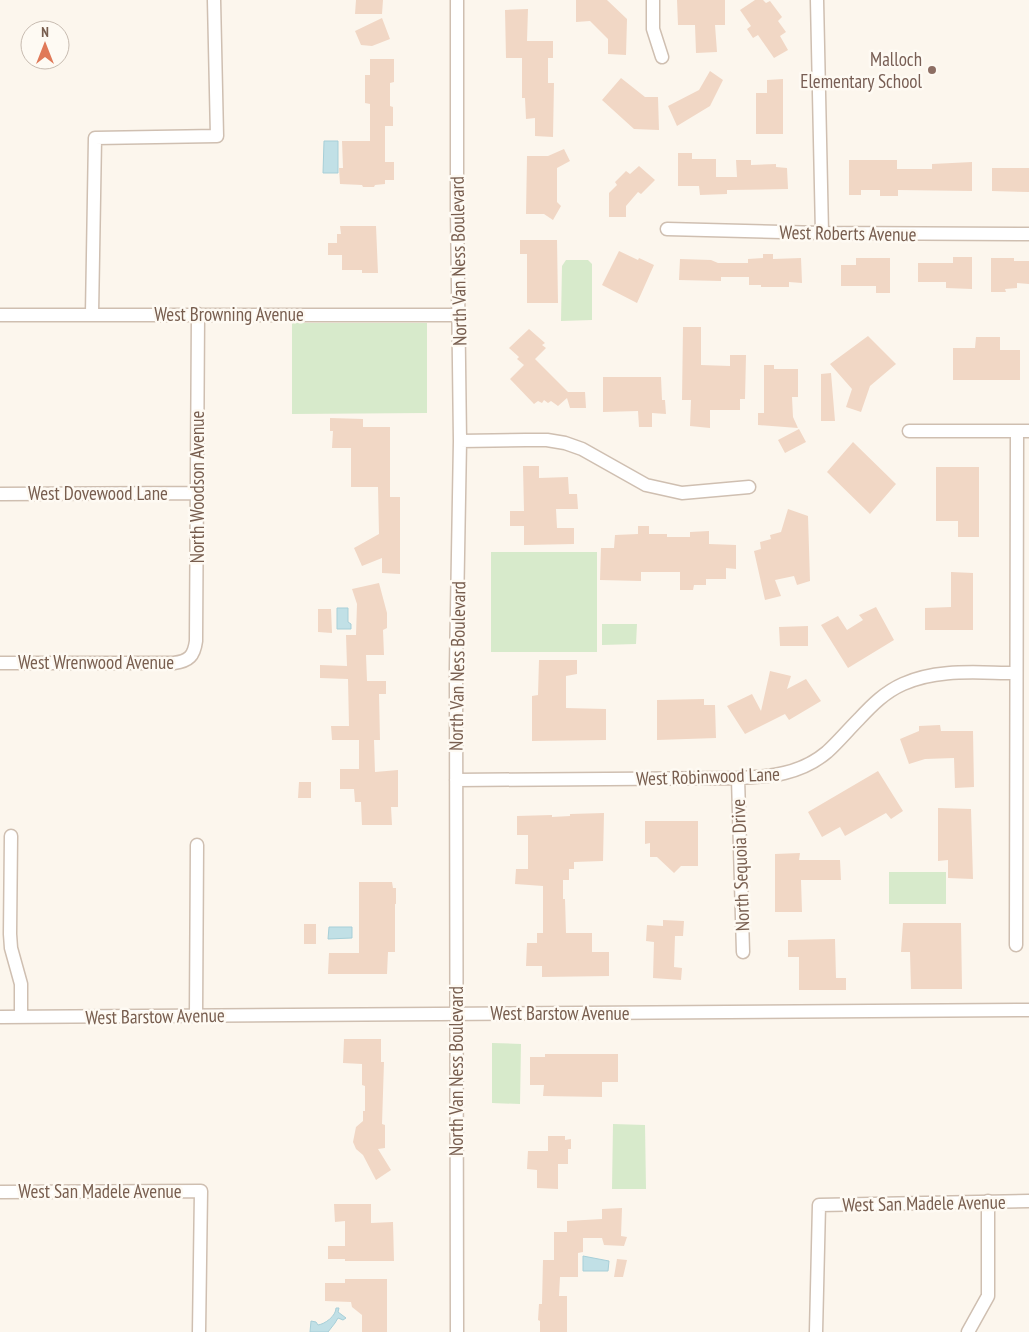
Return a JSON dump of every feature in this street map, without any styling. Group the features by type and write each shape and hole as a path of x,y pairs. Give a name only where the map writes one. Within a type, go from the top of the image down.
{"street":[{"path":"92,314 95,138 217,136 214,0"},
{"name":"North Van Ness Boulevard","path":"456,1332 456,780 460,441 457,0"},
{"path":"653,0 653,29 662,57"},
{"path":"817,0 822,233"},
{"name":"West Roberts Avenue","path":"667,229 822,233 1029,234"},
{"name":"North Woodson Avenue","path":"190,658 195,650 196,641 198,314"},
{"name":"West Browning Avenue","path":"0,315 459,315"},
{"path":"908,431 1023,431 1016,673 1016,945"},
{"path":"460,441 547,440 565,444 582,448 646,485 682,493 749,487"},
{"name":"West Dovewood Lane","path":"0,494 196,493"},
{"name":"West Wrenwood Avenue","path":"0,663 174,663 183,662 190,658"},
{"name":"West Robinwood Lane","path":"456,780 738,778 778,776 795,771 827,752 883,695 902,684 924,676 947,673 1016,673"},
{"name":"North Sequoia Drive","path":"738,778 742,952"},
{"path":"11,836 10,934 11,948 21,984 21,1017"},
{"path":"196,1015 197,845"},
{"name":"West Barstow Avenue","path":"0,1017 1029,1010"},
{"name":"West San Madele Avenue","path":"0,1192 201,1191 199,1332"},
{"path":"968,1332 988,1296 988,1201"},
{"name":"West San Madele Avenue","path":"816,1332 819,1205 1029,1201"}],"green space":[{"path":"566,260 588,260 592,264 592,320 561,321 562,266"},
{"path":"292,323 427,323 427,413 292,414"},
{"path":"491,552 597,552 597,652 491,652"},
{"path":"602,624 637,624 636,644 602,645"},
{"path":"889,872 946,872 946,904 889,904"},
{"path":"492,1043 521,1044 520,1104 492,1103"},
{"path":"613,1124 645,1125 646,1189 612,1189"}],"water":[{"path":"324,141 338,141 338,173 323,173"},
{"path":"337,608 348,608 348,622 351,624 351,629 337,629"},
{"path":"329,927 352,927 352,938 328,939"},
{"path":"583,1256 609,1261 608,1271 583,1271"},
{"path":"336,1308 339,1308 338,1312 346,1318 343,1320 338,1318 328,1332 310,1332 311,1321 316,1322 318,1325 324,1323 332,1317"}],"building":[{"path":"356,0 383,0 382,14 355,14"},
{"path":"576,0 607,0 627,19 626,55 608,54 608,39 590,21 576,22"},
{"path":"677,0 725,0 725,25 715,25 717,52 696,53 695,25 678,25"},
{"path":"755,0 763,0 766,3 770,1 782,17 778,21 786,32 780,36 788,50 774,58 758,35 753,38 747,29 751,26 740,10"},
{"path":"528,9 527,41 553,41 553,58 548,58 548,83 554,83 553,137 535,136 535,118 526,119 525,98 522,98 522,58 506,58 505,10"},
{"path":"382,18 390,39 372,46 361,45 355,31"},
{"path":"370,59 394,59 394,82 390,83 390,106 393,107 393,126 385,126 385,162 394,162 394,180 385,180 385,184 375,185 374,187 340,184 339,168 343,168 342,141 370,141 370,104 365,103 365,75 370,75"},
{"path":"710,71 723,80 710,106 677,126 668,106 699,90"},
{"path":"621,78 645,97 658,97 659,130 634,129 602,100"},
{"path":"783,79 783,134 756,134 756,93 767,93 767,80"},
{"path":"564,149 570,161 557,168 557,202 561,206 553,220 544,214 526,214 527,156 548,156"},
{"path":"678,153 692,153 692,159 716,159 716,177 737,177 736,160 751,160 751,165 776,164 776,167 787,168 788,189 727,190 727,194 700,195 699,186 678,186"},
{"path":"849,160 897,160 897,169 932,169 932,164 972,162 972,191 898,190 898,196 880,196 880,190 861,190 861,195 849,195"},
{"path":"639,166 655,180 641,194 638,192 626,206 626,217 609,217 609,193 617,185 615,182 626,171 630,174"},
{"path":"992,168 1029,168 1029,192 992,191"},
{"path":"340,226 376,226 378,273 362,273 362,270 342,270 342,255 328,255 328,243 337,243 337,234 341,234"},
{"path":"520,240 557,240 558,303 527,303 527,254 520,254"},
{"path":"619,251 654,265 637,303 602,285"},
{"path":"763,254 773,254 773,259 801,258 802,283 789,282 789,287 761,287 761,285 749,285 749,277 721,277 721,281 679,280 680,259 711,260 718,263 748,263 748,259 763,258"},
{"path":"953,257 972,257 972,289 946,288 946,282 918,282 918,263 953,263"},
{"path":"856,258 890,258 890,293 876,293 876,286 841,286 841,265 856,265"},
{"path":"991,258 1014,258 1014,261 1029,261 1029,284 1017,283 1017,288 1005,289 1006,292 991,292"},
{"path":"683,327 701,327 701,365 730,366 730,355 746,355 745,399 740,399 740,410 710,410 710,428 690,426 691,400 682,400"},
{"path":"529,329 545,343 542,345 546,348 535,359 568,392 585,392 586,408 570,408 567,398 558,406 551,401 548,403 544,400 542,403 538,401 534,404 510,379 524,365 517,359 519,357 509,348"},
{"path":"868,336 896,364 870,386 861,412 846,407 852,389 830,364"},
{"path":"976,337 1000,337 1000,350 1020,350 1020,380 953,380 953,348 975,348"},
{"path":"764,365 774,365 774,369 798,369 798,397 792,397 793,417 798,428 758,425 758,413 764,413"},
{"path":"831,373 835,421 821,421 821,374"},
{"path":"603,377 661,377 662,400 665,400 666,414 652,413 652,427 639,427 638,411 603,412"},
{"path":"330,418 363,419 363,427 390,427 390,497 400,497 400,574 382,573 382,558 362,566 354,548 379,534 378,487 351,487 351,448 332,448 333,431 330,431"},
{"path":"799,429 806,442 785,453 778,440"},
{"path":"853,442 896,484 870,514 827,472"},
{"path":"523,466 539,466 539,478 568,477 569,494 577,494 578,509 556,509 557,528 574,528 574,544 524,545 524,526 510,526 510,511 524,511"},
{"path":"936,467 979,467 979,537 958,537 958,521 936,521"},
{"path":"788,509 808,516 810,581 797,585 794,576 775,580 781,596 765,600 754,551 761,549 760,542 771,539 770,535 781,532"},
{"path":"638,526 649,526 649,534 667,534 667,537 690,537 690,532 709,531 709,544 736,545 736,569 726,568 726,579 706,579 706,585 694,585 693,590 680,590 680,572 641,572 641,581 600,580 601,548 614,548 615,535 638,534"},
{"path":"951,572 973,573 973,630 925,630 925,608 951,607"},
{"path":"379,583 387,613 387,628 383,630 384,655 366,655 367,681 386,681 386,694 379,694 380,740 374,740 375,772 398,770 398,807 391,807 392,825 362,825 361,802 355,802 354,789 340,789 340,769 359,769 359,740 332,740 331,726 349,726 348,679 320,678 320,665 347,666 346,635 356,635 357,604 352,589"},
{"path":"876,607 894,640 848,668 821,625 838,616 847,630 863,620 859,615"},
{"path":"318,609 331,609 332,633 318,632"},
{"path":"808,626 808,646 780,646 779,627"},
{"path":"539,660 577,660 577,674 566,676 566,708 606,709 606,740 532,741 532,696 538,695"},
{"path":"770,671 791,676 787,689 806,679 821,701 789,720 785,714 745,734 727,706 752,694 761,711"},
{"path":"704,699 704,705 715,705 716,738 657,740 657,700"},
{"path":"940,725 941,731 973,731 974,787 955,788 954,758 925,759 909,764 900,739 919,731 919,726"},
{"path":"878,771 903,811 891,819 886,813 845,836 840,827 822,837 808,812"},
{"path":"299,782 311,782 311,798 298,798"},
{"path":"938,808 971,809 973,879 948,878 948,860 938,861"},
{"path":"604,813 603,861 574,862 574,869 569,869 569,880 563,880 563,899 565,899 566,933 592,933 592,952 609,952 609,976 542,977 542,966 526,966 527,943 537,943 537,933 543,933 543,886 515,884 516,869 528,869 528,835 517,835 517,816 552,815 552,817 570,816 570,814"},
{"path":"645,821 698,821 698,866 681,866 674,873 657,857 650,857 650,843 645,844"},
{"path":"800,853 799,860 840,860 841,880 801,880 802,912 775,912 775,854"},
{"path":"359,882 392,882 393,888 396,888 395,952 388,952 387,974 328,974 329,953 359,953"},
{"path":"663,920 684,921 683,936 675,936 674,967 682,968 681,980 653,978 654,942 646,941 647,925 663,926"},
{"path":"903,923 961,923 962,989 911,989 910,952 901,952"},
{"path":"304,924 316,924 316,944 304,944"},
{"path":"835,939 836,978 846,978 846,990 799,990 799,957 788,957 788,940"},
{"path":"344,1039 381,1039 381,1062 384,1062 382,1124 385,1125 385,1148 378,1149 391,1170 376,1180 363,1155 356,1149 353,1142 356,1127 363,1121 365,1086 362,1085 362,1064 343,1063"},
{"path":"545,1054 618,1054 618,1082 602,1082 602,1097 543,1096 544,1085 530,1085 530,1057 545,1057"},
{"path":"548,1136 565,1136 565,1140 571,1139 571,1149 568,1149 568,1164 558,1164 558,1189 537,1188 537,1170 527,1169 528,1151 548,1151"},
{"path":"334,1204 371,1204 371,1223 393,1222 394,1261 328,1259 328,1246 345,1246 345,1221 335,1222"},
{"path":"622,1208 621,1236 627,1237 624,1246 604,1245 602,1238 583,1238 583,1252 578,1253 578,1277 560,1277 559,1296 567,1296 567,1332 540,1332 540,1321 538,1320 539,1304 542,1304 543,1260 554,1260 554,1232 567,1232 567,1221 602,1219 602,1209"},
{"path":"617,1259 627,1260 623,1277 614,1277"},
{"path":"345,1279 387,1279 387,1332 362,1332 362,1315 352,1307 351,1302 325,1301 325,1283 345,1283"}],"place":[{"name":"Malloch Elementary School","path":"932,70"}]}
